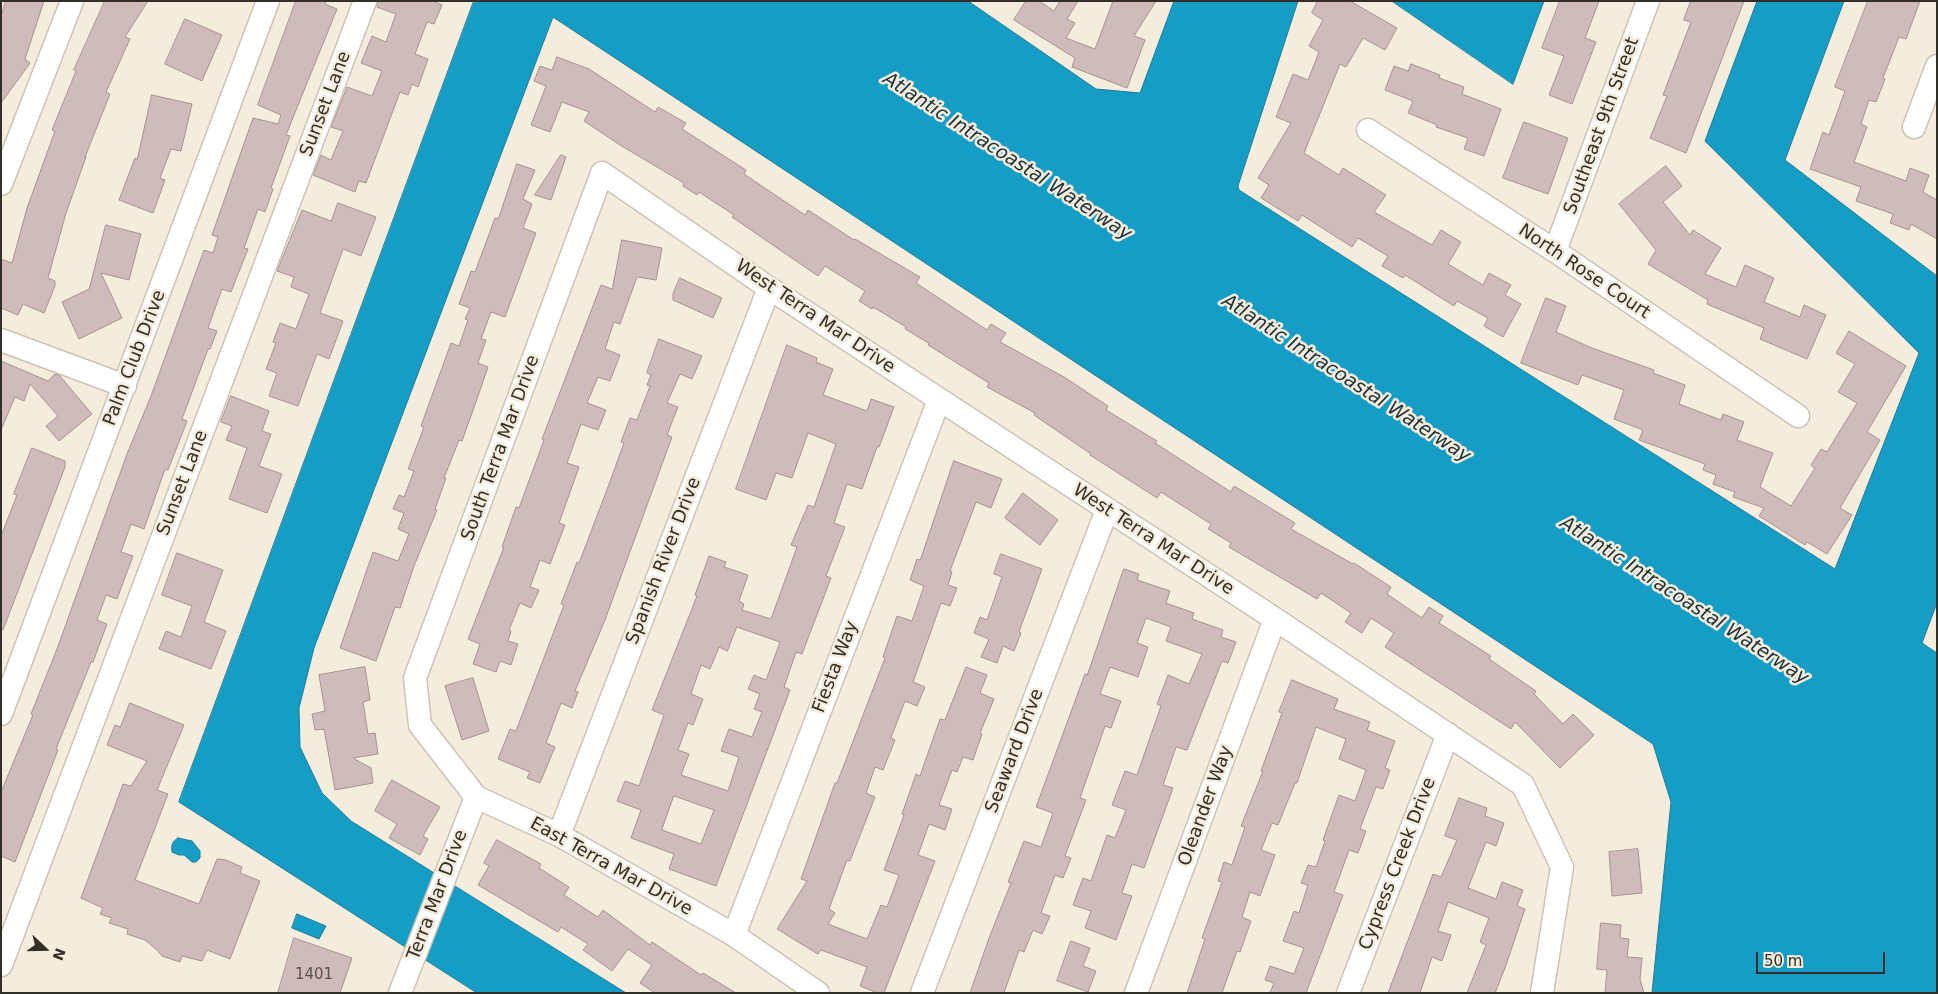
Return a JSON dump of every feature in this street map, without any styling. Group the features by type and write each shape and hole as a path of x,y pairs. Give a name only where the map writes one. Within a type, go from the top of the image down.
{"street":[{"path":"1,184 72,1"},
{"name":"Palm Club Drive","path":"1,714 268,1"},
{"name":"Sunset Lane","path":"1,966 365,1"},
{"name":"Southeast 9th Street","path":"1555,251 1648,1"},
{"path":"1914,127 1937,66"},
{"name":"North Rose Court","path":"1368,130 1555,251 1798,416"},
{"name":"West Terra Mar Drive","path":"602,173 769,288 1275,619 1524,785 1562,867 1542,993"},
{"name":"South Terra Mar Drive","path":"420,725 416,678 602,173"},
{"name":"Spanish River Drive","path":"559,835 769,288"},
{"path":"1,340 125,386"},
{"name":"Fiesta Way","path":"734,935 939,400"},
{"name":"Seaward Drive","path":"922,993 1107,510"},
{"name":"Oleander Way","path":"1136,993 1275,619"},
{"name":"East Terra Mar Drive","path":"420,725 476,797 559,835 734,935 818,993"},
{"name":"Cypress Creek Drive","path":"1348,993 1448,734"},
{"name":"Terra Mar Drive","path":"400,993 476,797"}],"water":[{"name":"Atlantic Intracoastal Waterway","path":"474,1 968,1 1096,89 1140,93 1174,1 1298,1 1238,186 1239,190 1835,569 1919,353 1705,141 1757,1 1844,1 1785,160 1937,276 1937,603 1922,643 1937,653 1937,993 1652,993 1671,802 1653,744 553,17 314,648 299,708 300,747 322,793 351,821 626,993 477,993 179,802"},
{"path":"1392,1 1544,1 1513,84"},
{"path":"178,838 192,841 200,851 200,858 196,862 192,862 184,855 172,852 172,844"},
{"path":"297,914 326,926 319,939 292,928"}],"building":[{"path":"6,1 44,1 25,59 30,63 1,103 1,16"},
{"path":"105,1 148,1 125,37 130,39 106,92 110,94 85,157 66,213 48,278 55,281 55,286 44,313 23,304 18,315 1,308 1,259 12,263 27,208 55,131 52,130 76,71 74,70"},
{"path":"296,1 326,1 325,4 337,9 286,135 290,136 271,188 273,189 265,212 258,209 244,248 248,249 231,292 222,289 208,328 217,331 210,349 208,349 182,419 187,421 168,470 165,469 144,529 131,524 121,552 133,556 117,599 106,595 97,620 107,624 56,749 58,750 15,862 1,856 1,792 33,715 31,714 57,649 127,454 151,396 204,250 213,253 218,237 212,235 253,118 278,124 281,115 258,105"},
{"path":"378,1 433,1 442,5 434,24 427,22 415,54 428,59 418,87 412,84 408,95 400,92 366,183 359,181 355,192 313,175 321,155 331,160 343,131 331,127 347,87 372,96 382,71 361,63 372,36 386,42 396,14 377,7"},
{"path":"1026,1 1039,1 1054,11 1060,1 1078,1 1067,19 1075,23 1066,38 1095,49 1113,1 1156,1 1134,36 1145,40 1127,88 1072,67 1075,58 1014,20"},
{"path":"1318,1 1350,1 1397,28 1385,50 1363,38 1346,67 1340,64 1304,153 1339,175 1343,168 1386,195 1374,212 1432,245 1441,230 1461,242 1448,264 1483,285 1489,273 1511,285 1505,295 1521,304 1503,337 1484,326 1488,318 1457,301 1454,306 1405,275 1403,278 1382,266 1388,256 1358,238 1352,247 1302,215 1298,221 1261,198 1269,185 1258,178 1291,123 1276,117 1293,74 1308,80 1319,52 1309,46 1323,20 1312,13"},
{"path":"1560,1 1599,1 1585,38 1596,42 1572,104 1549,95 1564,56 1542,48"},
{"path":"1691,1 1744,1 1686,153 1650,138 1667,96 1663,95 1691,22 1684,20"},
{"path":"1868,1 1920,1 1906,39 1899,37 1876,102 1869,100 1861,124 1867,127 1854,162 1906,181 1910,168 1929,175 1923,192 1937,200 1937,239 1911,224 1909,230 1890,223 1893,214 1856,201 1861,187 1810,169 1823,132 1829,135 1845,91 1835,87"},
{"path":"185,19 222,35 202,81 165,64"},
{"path":"557,57 589,69 655,112 658,107 686,123 682,129 746,170 744,174 805,215 808,210 854,240 920,277 916,283 987,330 991,324 1006,333 1000,342 1064,377 1108,406 1106,410 1157,441 1155,443 1231,492 1234,486 1295,523 1291,529 1354,563 1391,587 1387,594 1422,618 1429,607 1443,616 1439,623 1491,656 1489,659 1536,691 1534,694 1563,724 1573,714 1594,735 1560,768 1515,722 1511,729 1385,647 1394,633 1371,618 1362,633 1345,622 1351,613 1321,593 1317,599 1229,547 1231,543 1208,529 1211,524 1161,492 1157,498 1090,455 1034,415 1035,413 987,387 989,383 928,345 930,344 905,329 906,327 873,307 872,309 859,301 865,291 825,266 818,276 732,217 734,215 699,192 697,195 683,186 684,183 584,121 589,112 562,102 550,132 531,125 546,86 534,81 540,66 552,70"},
{"path":"1411,64 1440,75 1439,78 1464,87 1462,94 1501,109 1484,156 1464,149 1468,138 1436,127 1437,125 1408,113 1413,101 1385,90 1394,66 1408,71"},
{"path":"152,95 192,104 181,151 171,149 160,178 165,180 153,213 119,200 135,158 137,159"},
{"path":"1524,122 1568,138 1548,194 1503,178"},
{"path":"561,155 566,157 551,200 535,195"},
{"path":"517,164 535,170 523,199 532,204 523,228 536,233 505,317 491,312 481,339 486,340 478,363 488,367 462,441 459,440 444,478 446,478 435,509 437,510 414,566 400,608 395,607 376,661 340,648 373,552 398,561 409,534 398,529 404,513 393,509 399,495 404,497 414,471 408,469 424,427 421,426 451,343 459,346 468,320 465,319 470,308 459,304 471,271 475,272 495,218 498,219"},
{"path":"1666,166 1682,186 1663,202 1690,235 1693,230 1721,248 1705,274 1736,287 1745,265 1774,278 1764,302 1800,317 1804,305 1826,315 1807,359 1760,339 1764,328 1707,304 1708,300 1648,264 1656,250 1619,204"},
{"path":"338,203 376,217 361,256 343,249 320,313 343,321 329,359 317,354 298,406 269,396 277,373 266,369 276,343 273,342 280,323 296,329 309,294 291,287 294,277 277,271 302,210 331,221"},
{"path":"106,225 141,234 129,280 101,273 122,318 79,339 62,302 89,289"},
{"path":"622,240 662,248 656,280 637,277 620,324 614,322 605,349 620,355 610,381 598,377 587,403 606,410 598,430 581,424 567,463 579,467 559,523 565,525 550,564 540,560 530,587 539,590 531,608 520,603 509,630 511,631 508,641 518,644 511,665 500,661 496,672 473,664 480,644 468,639 504,547 502,547 516,507 519,508 544,440 542,439 601,285 612,289"},
{"path":"680,278 722,298 713,318 673,300 673,294"},
{"path":"1546,298 1566,306 1556,332 1592,348 1654,370 1653,373 1685,385 1679,404 1721,420 1723,414 1744,422 1737,440 1773,453 1760,487 1791,506 1815,468 1811,465 1821,449 1827,452 1857,403 1838,392 1855,364 1836,353 1849,331 1906,366 1867,432 1880,440 1840,508 1852,515 1827,554 1807,542 1805,545 1759,516 1764,508 1733,497 1735,492 1713,484 1716,475 1703,470 1705,464 1639,440 1643,430 1614,419 1624,390 1582,375 1578,385 1521,363"},
{"path":"659,339 702,356 692,379 680,374 667,403 678,407 667,435 672,437 605,620 575,691 578,692 572,708 561,703 546,743 555,747 540,783 527,778 530,772 498,759 510,729 516,731 564,605 561,604 577,562 579,563 624,443 621,442 630,418 637,420 650,386 647,385 651,375 647,373"},
{"path":"787,345 817,358 816,362 833,369 823,395 867,411 871,399 894,407 862,489 847,484 834,523 845,527 826,576 831,578 802,654 796,652 784,687 790,690 716,886 669,869 674,854 631,838 641,810 617,801 625,781 639,786 664,715 652,710 697,596 695,595 709,556 726,562 724,567 748,575 739,601 744,604 742,610 771,619 797,547 791,545 808,505 814,507 836,444 808,433 792,478 776,473 766,500 736,489","holes":["737,627 780,642 766,680 754,675 748,689 760,694 754,709 762,712 752,737 729,729 721,751 739,757 728,791 681,775 689,754 678,750 688,723 693,725 703,699 691,694 701,665 710,669 719,647 727,651","674,796 714,810 701,844 662,830"]},
{"path":"1,361 48,381 55,374 59,375 92,414 59,441 46,426 58,416 30,384 24,401 15,397 1,430"},
{"path":"231,396 269,411 262,431 271,434 259,466 282,474 267,513 229,499 247,448 226,440 232,426 221,422"},
{"path":"32,448 65,461 65,467 3,630 1,629 1,536 17,495 14,494"},
{"path":"954,461 1002,479 991,508 976,502 950,571 952,572 948,585 957,588 950,606 941,603 913,682 925,687 917,706 905,701 891,738 895,740 883,770 875,767 866,793 875,797 850,861 847,860 829,909 835,913 828,924 867,939 881,905 887,907 899,875 884,870 904,815 902,814 916,774 920,776 940,719 945,720 966,667 987,675 980,693 994,699 980,733 982,734 973,760 963,757 957,772 952,770 939,805 952,809 945,830 929,824 918,855 935,861 884,993 878,993 860,986 867,967 821,950 818,954 777,929 807,881 801,879 835,783 837,783 885,658 883,657 897,616 912,621 924,586 910,580 917,559 920,560"},
{"path":"1023,493 1058,520 1040,545 1005,518"},
{"path":"177,553 223,570 204,622 226,631 211,669 159,649 166,631 181,637 192,606 162,595"},
{"path":"1001,554 1042,569 1014,651 1003,646 997,663 981,657 989,639 974,633 980,617 987,620 1002,577 994,574"},
{"path":"1124,569 1139,574 1137,580 1170,591 1166,603 1194,613 1192,619 1223,630 1221,637 1236,642 1228,663 1222,661 1187,750 1176,747 1163,785 1173,788 1144,868 1132,864 1122,893 1132,896 1116,940 1085,928 1091,911 1073,905 1083,878 1091,881 1107,835 1115,838 1126,810 1112,805 1125,771 1137,775 1161,706 1157,704 1168,675 1189,684 1202,654 1166,641 1171,627 1146,618 1137,643 1148,647 1138,677 1110,667 1100,694 1121,701 1111,728 1105,726 1080,798 1086,800 1065,856 1071,858 1063,878 1055,875 1041,913 1050,916 1042,934 1033,930 1024,952 1019,950 1004,993 970,993 1011,883 1008,882 1024,841 1041,847 1053,813 1036,807 1085,674 1087,675"},
{"path":"365,667 370,700 363,702 368,734 375,733 378,754 353,758 371,768 373,783 335,790 324,729 315,730 312,714 325,711 319,675"},
{"path":"473,678 489,731 462,740 445,686"},
{"path":"1292,680 1338,699 1334,709 1370,722 1367,730 1395,741 1385,768 1390,770 1383,789 1376,787 1360,829 1366,831 1358,853 1349,850 1334,892 1343,895 1306,993 1270,993 1274,983 1265,980 1270,966 1294,974 1304,948 1283,941 1294,911 1299,913 1308,885 1301,883 1308,865 1316,867 1325,841 1323,840 1339,795 1355,801 1366,770 1339,759 1346,739 1316,727 1297,783 1295,783 1278,825 1272,823 1261,850 1275,855 1260,896 1250,892 1242,917 1251,921 1240,952 1237,951 1222,993 1187,993 1205,939 1202,938 1222,882 1218,881 1224,862 1232,865 1245,827 1241,826 1263,771 1261,771 1282,713 1279,712"},
{"path":"130,703 184,725 157,790 168,794 135,880 199,904 217,859 226,860 242,867 240,873 260,881 230,959 207,950 202,961 182,956 180,962 162,956 145,940 127,934 128,929 109,923 112,918 100,914 103,908 81,898 123,784 131,786 147,761 107,745 115,725 120,727"},
{"path":"392,780 440,807 423,836 428,839 420,855 389,838 397,824 375,811"},
{"path":"1459,798 1487,808 1485,816 1504,823 1496,846 1486,842 1468,888 1496,899 1502,882 1523,890 1517,906 1525,909 1505,968 1495,993 1467,993 1486,945 1480,942 1489,918 1448,902 1438,931 1451,935 1442,961 1432,957 1420,993 1388,993 1433,874 1441,877 1457,840 1445,836"},
{"path":"497,840 541,864 539,868 569,887 564,895 598,917 603,910 650,945 652,942 701,975 703,973 736,993 655,993 640,983 652,965 628,949 612,971 583,950 588,944 561,927 558,932 478,885 489,866 484,863"},
{"path":"1638,849 1642,893 1612,896 1609,852"},
{"path":"1601,923 1621,925 1620,938 1629,939 1627,957 1642,958 1640,979 1644,993 1605,993 1607,970 1597,969"},
{"path":"294,938 352,958 340,993 278,993"},
{"path":"1071,941 1090,948 1083,966 1096,971 1088,992 1057,981"}]}
